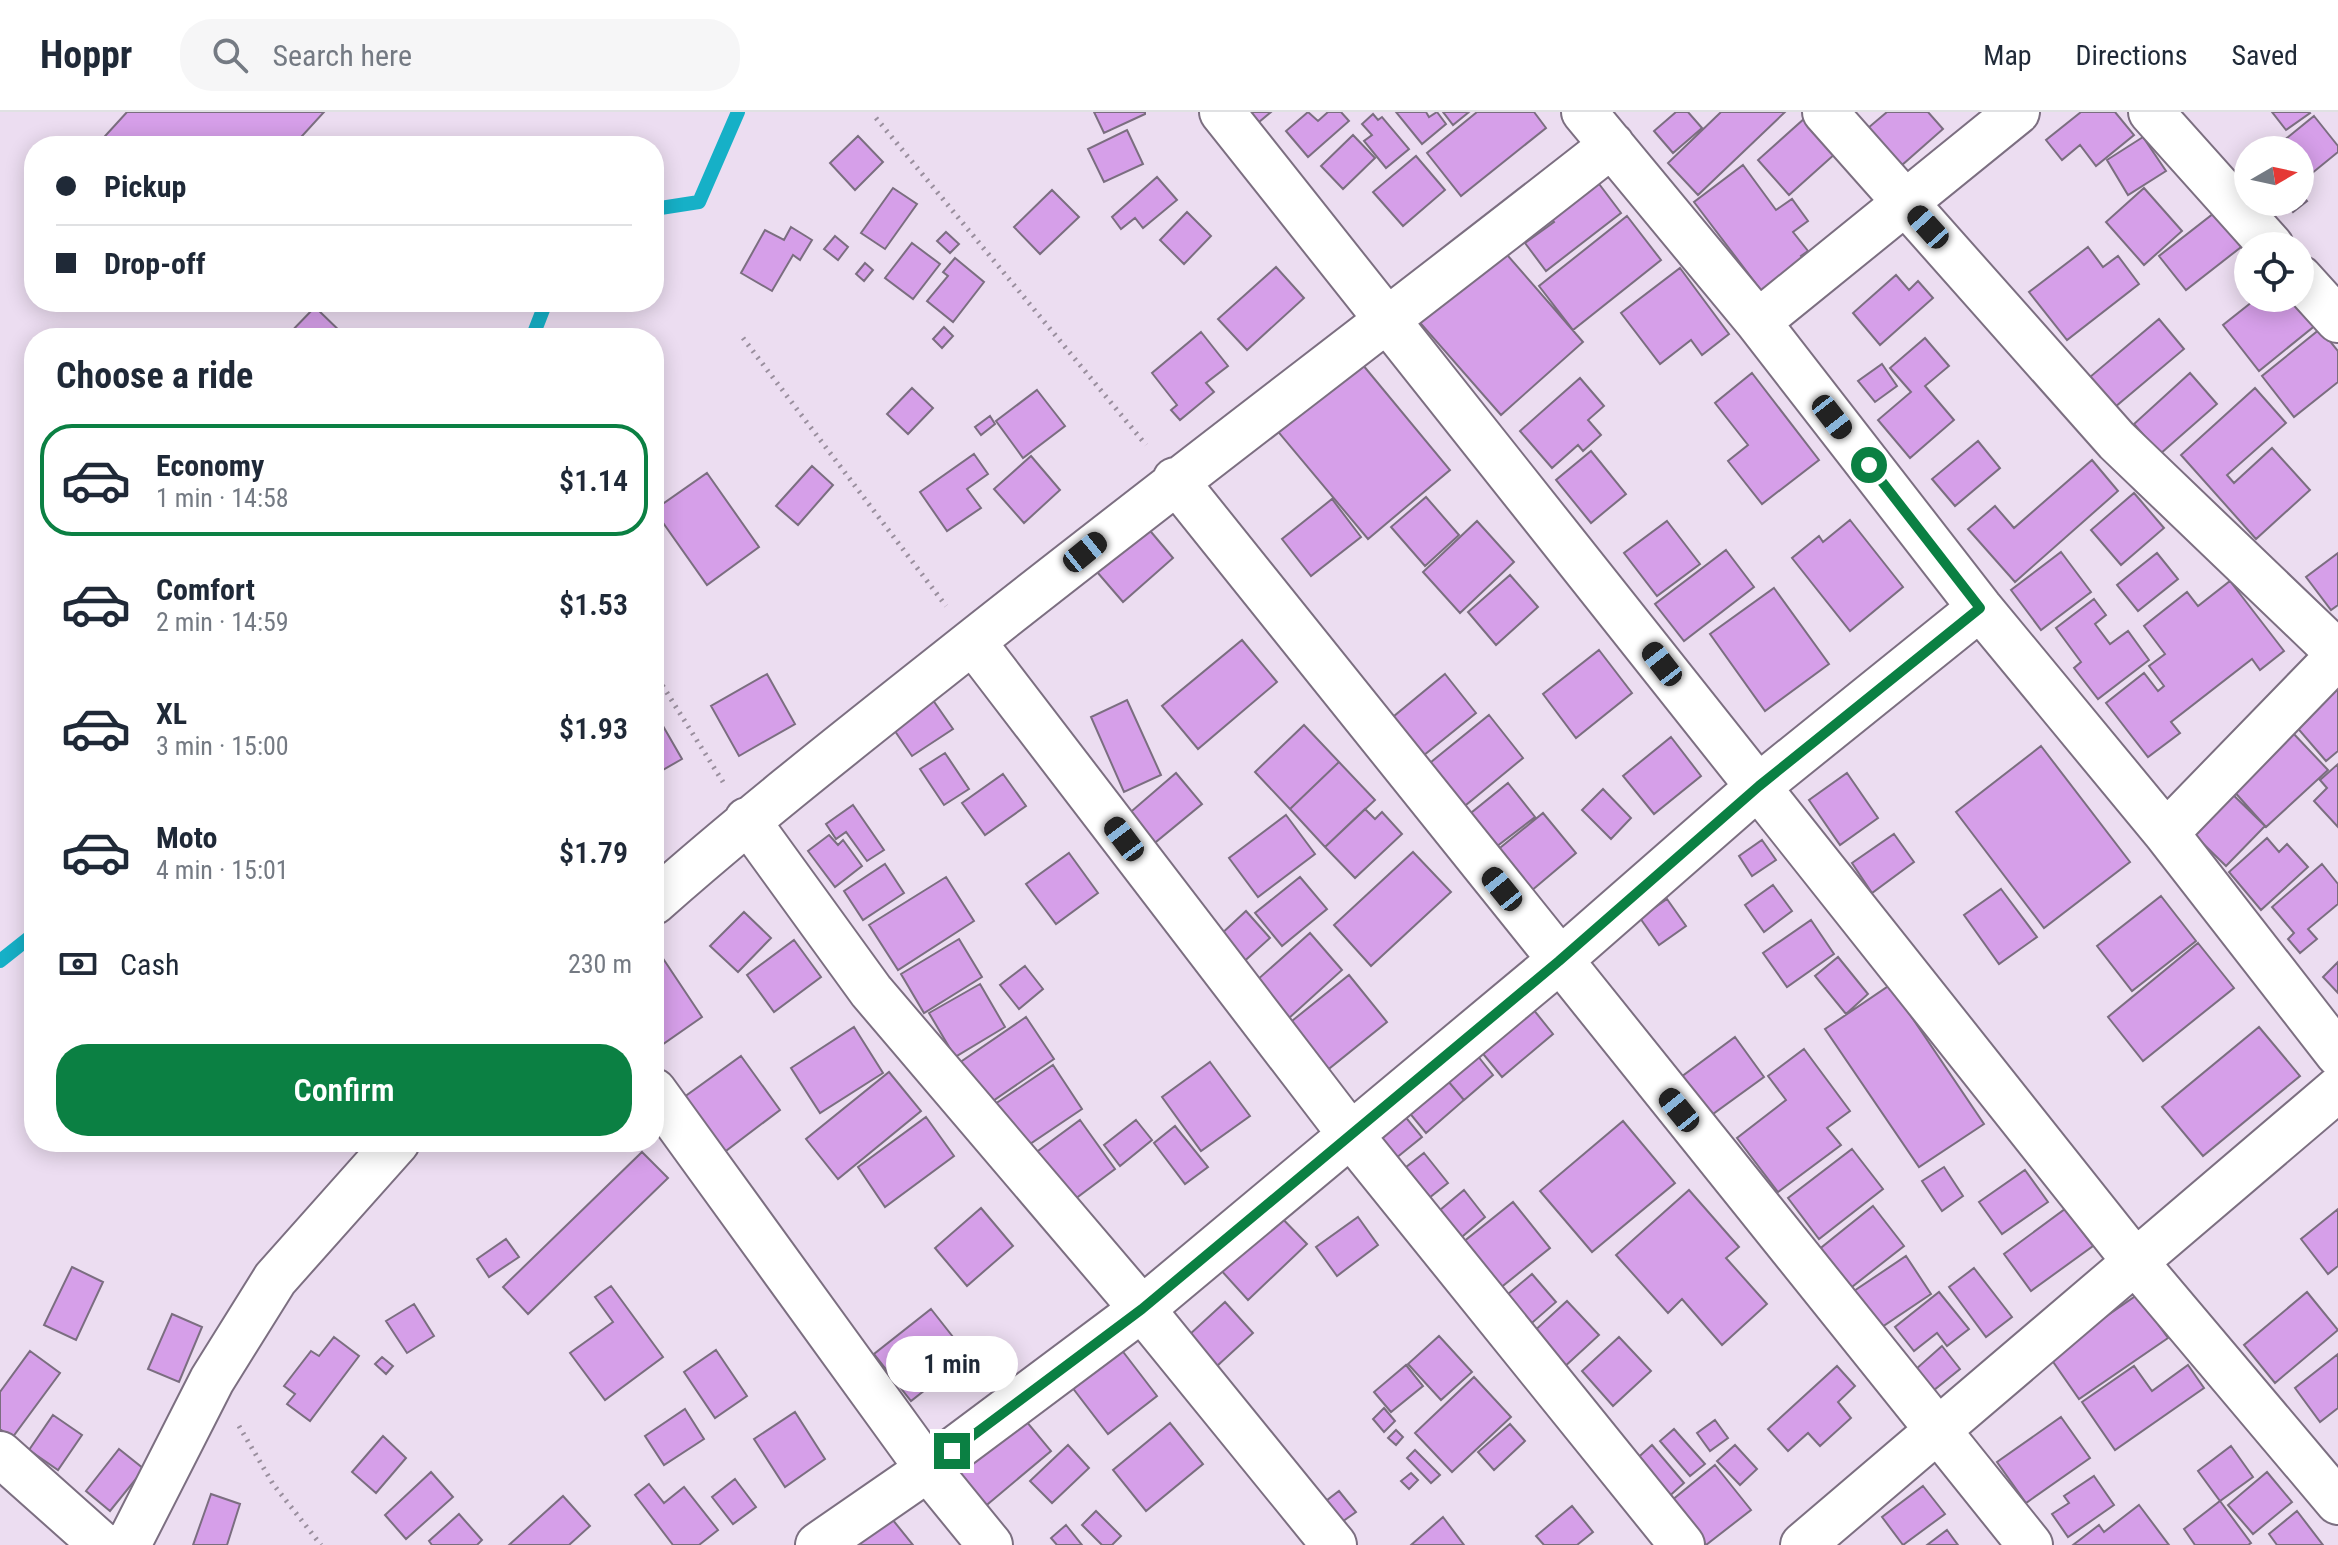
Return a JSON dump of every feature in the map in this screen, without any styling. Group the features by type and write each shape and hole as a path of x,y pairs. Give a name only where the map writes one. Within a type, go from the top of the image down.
{"street":[{"path":"1222,112 2137,1264 2338,1502"},
{"path":"1584,112 1758,322 1980,608 2166,833 2338,1054"},
{"path":"1825,112 2117,441 2338,654 2166,833"},
{"path":"1758,322 2017,112"},
{"path":"2151,112 2258,232"},
{"path":"664,893 747,820 1175,480 1390,320 1612,145"},
{"path":"2314,293 2338,320"},
{"path":"1175,480 2030,1545"},
{"path":"818,1545 928,1469 1142,1309 1559,961 1759,786 1980,608"},
{"path":"973,642 1350,1134 1682,1545"},
{"path":"747,820 871,991 1142,1309 1334,1545"},
{"path":"1803,1545 2137,1264 2338,1089"},
{"path":"664,1105 928,1469 990,1545"},
{"path":"128,1545 212,1380 275,1279 388,1152"},
{"path":"0,1454 102,1545"}],"path":[{"path":"876,118 1175,480"},
{"path":"743,338 973,642"},
{"path":"664,688 747,820"},
{"path":"212,1380 273,1484 321,1545"}],"building":[{"path":"127,112 324,112 302,136 105,136"},
{"path":"1094,112 1145,112 1145,114 1104,133"},
{"path":"1241,112 1271,112 1253,127"},
{"path":"1308,112 1318,121 1328,112 1341,112 1349,121 1308,157 1286,131"},
{"path":"1396,112 1426,112 1429,117 1437,112 1446,124 1422,144"},
{"path":"1443,112 1469,112 1453,125"},
{"path":"1477,112 1534,112 1546,128 1461,196 1427,153"},
{"path":"1676,112 1688,112 1702,128 1673,153 1654,131"},
{"path":"1721,112 1785,112 1698,195 1668,163"},
{"path":"1887,112 1928,112 1943,129 1902,165 1868,128"},
{"path":"2081,112 2115,112 2134,135 2096,166 2080,145 2062,160 2046,140"},
{"path":"2272,112 2309,112 2310,113 2286,130"},
{"path":"1373,114 1378,120 1382,117 1409,149 1386,168 1364,141 1372,135 1362,124"},
{"path":"2314,116 2338,146 2338,152 2314,172 2314,136 2289,136"},
{"path":"1805,118 1836,153 1789,195 1758,160"},
{"path":"1127,130 1143,164 1104,182 1088,149"},
{"path":"1353,135 1375,158 1343,189 1321,166"},
{"path":"858,136 883,162 855,190 830,163"},
{"path":"2143,137 2166,171 2128,195 2107,160"},
{"path":"1416,156 1445,190 1403,226 1373,192"},
{"path":"1584,164 1621,213 1546,271 1525,243 1554,222 1547,213"},
{"path":"1743,165 1776,210 1792,199 1808,221 1793,232 1808,251 1801,256 1808,265 1766,297 1694,202"},
{"path":"1157,177 1177,200 1143,228 1135,218 1121,229 1112,217"},
{"path":"893,188 917,204 885,249 861,233"},
{"path":"2144,188 2182,231 2144,265 2106,222"},
{"path":"1052,190 1079,217 1040,254 1014,227"},
{"path":"2218,210 2235,232 2234,253 2186,290 2159,256"},
{"path":"1187,212 1211,236 1184,264 1160,240"},
{"path":"1627,216 1661,260 1573,330 1539,286"},
{"path":"791,227 812,240 800,260 793,255 772,291 741,273 765,230 784,240"},
{"path":"946,232 959,244 950,253 937,241"},
{"path":"835,236 848,247 838,260 824,249"},
{"path":"1495,241 1583,342 1501,415 1408,309"},
{"path":"912,243 940,264 913,299 885,278"},
{"path":"2088,247 2103,267 2118,256 2139,284 2067,340 2029,292"},
{"path":"955,258 984,282 953,322 927,301 948,276 943,272"},
{"path":"865,263 873,270 864,281 856,274"},
{"path":"1276,267 1304,298 1247,350 1218,319"},
{"path":"1680,268 1729,334 1702,355 1691,340 1660,364 1621,313"},
{"path":"1896,275 1909,290 1918,281 1933,298 1880,345 1853,313"},
{"path":"310,312 320,312 337,328 295,328"},
{"path":"2239,312 2308,312 2317,324 2259,371 2223,325"},
{"path":"2159,319 2184,349 2115,407 2090,377"},
{"path":"944,327 953,336 942,348 933,339"},
{"path":"2320,329 2338,351 2338,382 2294,417 2262,376"},
{"path":"1201,332 1228,366 1206,383 1214,392 1180,420 1171,410 1177,405 1152,373"},
{"path":"1925,338 1949,366 1925,386 1954,420 1910,458 1878,420 1911,392 1890,368"},
{"path":"1348,347 1450,470 1368,539 1265,416"},
{"path":"1882,364 1897,386 1875,402 1858,381"},
{"path":"1752,373 1819,460 1762,504 1728,461 1748,445 1715,403"},
{"path":"2190,373 2217,404 2160,454 2134,424"},
{"path":"1580,378 1604,406 1588,420 1601,435 1583,451 1578,445 1552,468 1520,431"},
{"path":"912,388 933,408 908,434 887,414"},
{"path":"2255,388 2286,423 2227,475 2234,483 2272,448 2310,490 2256,539 2181,455"},
{"path":"1037,390 1065,426 1023,458 996,421"},
{"path":"990,416 995,424 981,435 975,427"},
{"path":"1978,441 2000,468 1955,506 1932,479"},
{"path":"1591,451 1626,494 1591,523 1556,480"},
{"path":"974,454 988,474 967,489 981,508 947,531 920,492"},
{"path":"1031,456 1060,490 1024,523 994,489"},
{"path":"2092,460 2118,491 2015,582 1968,529 1995,506 2014,528"},
{"path":"812,466 833,485 798,525 776,506"},
{"path":"707,473 759,547 707,585 664,524 664,503"},
{"path":"2134,493 2164,528 2121,565 2091,530"},
{"path":"1426,497 1459,535 1425,566 1391,527"},
{"path":"1332,499 1361,537 1311,576 1282,539"},
{"path":"1136,514 1173,558 1123,602 1085,558"},
{"path":"1850,520 1903,587 1850,631 1792,558 1819,536 1823,542"},
{"path":"1477,521 1514,562 1460,613 1423,572"},
{"path":"1667,521 1700,564 1657,596 1624,553"},
{"path":"1726,550 1754,587 1684,641 1655,604"},
{"path":"2061,552 2091,592 2041,630 2011,590"},
{"path":"2157,553 2178,579 2138,611 2117,585"},
{"path":"2338,553 2338,605 2331,610 2306,577"},
{"path":"1510,575 1538,607 1496,645 1468,612"},
{"path":"2230,581 2284,651 2260,670 2252,659 2171,722 2180,733 2148,757 2106,703 2144,673 2158,691 2164,686 2149,666 2165,654 2144,626 2187,592 2198,606"},
{"path":"1774,588 1829,664 1765,711 1710,634"},
{"path":"2094,599 2106,615 2095,624 2110,644 2128,631 2149,660 2098,699 2074,668 2081,662 2056,628"},
{"path":"1242,640 1277,682 1198,749 1162,706"},
{"path":"1599,650 1632,693 1576,738 1543,694"},
{"path":"767,674 795,724 739,756 711,706"},
{"path":"1445,674 1476,713 1413,764 1382,726"},
{"path":"2338,682 2338,751 2326,761 2288,717"},
{"path":"928,693 953,729 912,756 888,721"},
{"path":"1127,700 1161,775 1124,792 1091,717"},
{"path":"1489,715 1523,758 1455,814 1420,771"},
{"path":"1304,725 1339,762 1290,809 1255,772"},
{"path":"664,728 682,759 664,769"},
{"path":"2292,732 2328,770 2266,827 2231,788"},
{"path":"1671,737 1701,776 1654,814 1623,776"},
{"path":"2041,746 2130,862 2044,928 1956,812"},
{"path":"945,753 969,789 944,805 920,769"},
{"path":"1339,762 1375,800 1325,847 1290,809"},
{"path":"2338,764 2338,827 2314,801 2327,788 2320,780"},
{"path":"1176,773 1202,804 1151,846 1126,816"},
{"path":"1847,773 1878,818 1840,845 1809,800"},
{"path":"1003,774 1026,806 985,835 962,803"},
{"path":"1508,783 1535,817 1492,850 1466,817"},
{"path":"2221,783 2265,826 2226,866 2182,823"},
{"path":"1603,789 1631,818 1611,839 1582,810"},
{"path":"853,805 884,850 867,861 846,832 836,839 826,824"},
{"path":"1365,809 1375,819 1382,812 1402,834 1355,878 1325,847"},
{"path":"1543,813 1576,853 1524,897 1490,856"},
{"path":"1286,815 1315,854 1258,897 1229,858"},
{"path":"1894,834 1914,862 1872,893 1852,863"},
{"path":"829,835 838,845 843,840 862,866 835,887 808,851"},
{"path":"2267,838 2279,852 2287,844 2308,867 2261,910 2229,872"},
{"path":"1762,840 1776,860 1752,876 1739,856"},
{"path":"1413,852 1451,892 1371,966 1334,925"},
{"path":"1069,853 1098,893 1056,924 1026,884"},
{"path":"885,864 904,893 863,920 844,891"},
{"path":"2322,864 2338,884 2338,904 2308,929 2317,939 2300,953 2288,939 2294,933 2272,907"},
{"path":"946,877 974,921 898,970 869,925"},
{"path":"1300,877 1327,909 1282,946 1255,913"},
{"path":"1773,885 1792,911 1764,932 1745,905"},
{"path":"2001,889 2037,937 1999,964 1964,915"},
{"path":"2161,896 2196,941 2132,991 2097,946"},
{"path":"1667,899 1686,926 1659,945 1640,918"},
{"path":"1246,911 1270,938 1229,975 1205,949"},
{"path":"744,912 771,938 738,972 710,946"},
{"path":"1811,920 1834,954 1787,987 1763,953"},
{"path":"1310,933 1342,970 1288,1019 1256,981"},
{"path":"959,939 982,977 924,1013 901,974"},
{"path":"794,940 821,977 774,1012 747,975"},
{"path":"2198,943 2234,988 2143,1061 2108,1017"},
{"path":"1838,957 1868,994 1846,1014 1815,976"},
{"path":"664,960 702,1017 664,1043"},
{"path":"2338,962 2338,993 2323,977"},
{"path":"1025,966 1043,989 1019,1009 1000,985"},
{"path":"1349,975 1387,1022 1320,1076 1282,1029"},
{"path":"980,984 1005,1027 955,1057 929,1013"},
{"path":"1513,984 1553,1034 1502,1077 1461,1027"},
{"path":"1890,985 1984,1124 1919,1167 1825,1029"},
{"path":"1026,1017 1054,1059 987,1105 959,1063"},
{"path":"854,1027 883,1073 820,1113 791,1068"},
{"path":"2259,1027 2300,1076 2203,1156 2162,1107"},
{"path":"1457,1030 1493,1075 1464,1100 1427,1056"},
{"path":"1735,1037 1764,1077 1706,1119 1677,1080"},
{"path":"1804,1049 1850,1111 1827,1128 1841,1145 1778,1192 1737,1138 1786,1100 1768,1076"},
{"path":"741,1056 780,1110 710,1163 669,1108"},
{"path":"1427,1056 1464,1100 1426,1133 1389,1088"},
{"path":"1210,1062 1250,1116 1201,1151 1162,1097"},
{"path":"1053,1065 1082,1109 1024,1148 995,1104"},
{"path":"889,1072 921,1111 838,1179 806,1139"},
{"path":"1385,1092 1422,1137 1374,1176"},
{"path":"926,1117 954,1156 885,1207 858,1167"},
{"path":"1080,1120 1115,1169 1059,1211 1023,1162"},
{"path":"1136,1120 1152,1140 1120,1166 1104,1145"},
{"path":"1623,1121 1675,1183 1592,1252 1540,1191"},
{"path":"1175,1126 1208,1167 1185,1184 1154,1143"},
{"path":"1852,1149 1883,1189 1819,1239 1788,1198"},
{"path":"642,1152 668,1178 528,1314 503,1287"},
{"path":"1424,1153 1448,1183 1420,1205 1396,1175"},
{"path":"1944,1167 1963,1196 1942,1211 1922,1181"},
{"path":"2025,1170 2048,1202 2002,1234 1979,1202"},
{"path":"1464,1190 1485,1217 1449,1248 1427,1221"},
{"path":"1689,1190 1739,1247 1726,1258 1767,1304 1722,1345 1682,1299 1668,1313 1616,1255"},
{"path":"1513,1202 1550,1248 1489,1297 1452,1251"},
{"path":"1873,1206 1904,1246 1848,1290 1817,1251"},
{"path":"981,1208 1013,1246 967,1286 935,1248"},
{"path":"2065,1209 2093,1246 2031,1291 2004,1254"},
{"path":"2338,1209 2338,1266 2328,1274 2301,1239"},
{"path":"1277,1213 1307,1244 1248,1300 1219,1268"},
{"path":"1358,1217 1378,1245 1337,1276 1316,1247"},
{"path":"506,1239 519,1257 489,1277 477,1259"},
{"path":"1906,1256 1931,1294 1873,1333 1848,1295"},
{"path":"72,1267 103,1282 76,1340 44,1325"},
{"path":"1974,1268 2012,1317 1986,1337 1949,1287"},
{"path":"1532,1274 1556,1302 1518,1335 1494,1306"},
{"path":"611,1286 663,1357 605,1400 570,1353 613,1322 595,1297"},
{"path":"1939,1292 1969,1329 1947,1346 1937,1333 1914,1351 1895,1327"},
{"path":"2307,1292 2338,1330 2275,1383 2244,1345"},
{"path":"2137,1295 2168,1338 2079,1399 2049,1356"},
{"path":"1567,1301 1599,1335 1562,1369 1531,1334"},
{"path":"1225,1302 1253,1333 1217,1366 1189,1335"},
{"path":"414,1304 434,1336 407,1353 386,1321"},
{"path":"931,1309 968,1356 911,1401 874,1354"},
{"path":"172,1314 202,1327 179,1382 148,1369"},
{"path":"1439,1336 1472,1372 1441,1400 1408,1364"},
{"path":"334,1337 359,1356 310,1421 287,1404 295,1394 284,1386 311,1351 319,1356"},
{"path":"1619,1337 1651,1371 1613,1406 1582,1371"},
{"path":"1114,1340 1157,1396 1108,1434 1065,1378"},
{"path":"1942,1346 1960,1369 1934,1390 1916,1369"},
{"path":"716,1350 747,1396 715,1418 684,1372"},
{"path":"30,1351 60,1373 12,1438 0,1429 0,1392"},
{"path":"2338,1354 2338,1408 2320,1422 2295,1388"},
{"path":"382,1357 393,1366 386,1374 375,1364"},
{"path":"1406,1365 1423,1386 1391,1412 1374,1392"},
{"path":"2188,1365 2204,1388 2115,1450 2082,1402 2134,1366 2152,1391"},
{"path":"1837,1366 1855,1386 1838,1402 1851,1418 1820,1446 1808,1433 1788,1451 1768,1429"},
{"path":"1474,1377 1511,1417 1452,1472 1415,1433"},
{"path":"1384,1408 1395,1421 1384,1432 1373,1419"},
{"path":"685,1409 704,1439 664,1465 645,1436"},
{"path":"1016,1409 1051,1451 976,1514 941,1472"},
{"path":"795,1412 825,1459 785,1487 754,1439"},
{"path":"53,1415 82,1435 58,1470 29,1450"},
{"path":"2061,1417 2090,1458 2026,1503 1997,1462"},
{"path":"1715,1420 1728,1438 1710,1451 1697,1433"},
{"path":"1170,1423 1203,1464 1146,1511 1113,1470"},
{"path":"1510,1424 1525,1441 1494,1470 1478,1452"},
{"path":"1674,1429 1705,1464 1690,1476 1660,1441"},
{"path":"1396,1430 1403,1437 1396,1445 1388,1438"},
{"path":"383,1436 406,1458 376,1493 352,1472"},
{"path":"1068,1445 1089,1468 1052,1503 1030,1481"},
{"path":"1652,1445 1684,1483 1665,1500 1633,1462"},
{"path":"1735,1445 1757,1469 1740,1485 1717,1461"},
{"path":"2231,1446 2253,1477 2220,1501 2198,1471"},
{"path":"119,1449 144,1469 110,1511 86,1491"},
{"path":"1415,1450 1440,1475 1431,1483 1407,1458"},
{"path":"1715,1465 1751,1510 1706,1545 1671,1501"},
{"path":"431,1472 453,1497 406,1539 385,1515"},
{"path":"2267,1472 2292,1502 2253,1534 2228,1505"},
{"path":"1411,1473 1418,1480 1409,1489 1401,1481"},
{"path":"2094,1476 2114,1505 2068,1537 2052,1514 2069,1503 2064,1496"},
{"path":"735,1479 756,1507 733,1524 712,1497"},
{"path":"649,1484 664,1503 684,1487 718,1530 699,1545 673,1545 635,1495"},
{"path":"1923,1486 1945,1514 1903,1545 1882,1517"},
{"path":"1339,1491 1356,1512 1339,1524 1322,1504"},
{"path":"211,1494 240,1504 227,1545 193,1545"},
{"path":"563,1496 590,1526 569,1545 509,1545"},
{"path":"2220,1501 2251,1543 2195,1545 2184,1529"},
{"path":"2139,1505 2169,1545 2073,1545 2099,1525 2104,1532"},
{"path":"1572,1506 1593,1532 1577,1545 1544,1545 1536,1536"},
{"path":"884,1509 913,1545 852,1545"},
{"path":"1096,1511 1121,1536 1112,1545 1102,1545 1082,1525"},
{"path":"2297,1511 2323,1545 2277,1545 2269,1534"},
{"path":"459,1514 482,1540 477,1545 432,1545 429,1541"},
{"path":"1443,1517 1464,1545 1411,1545"},
{"path":"1066,1525 1082,1545 1057,1545 1051,1538"},
{"path":"1947,1530 1958,1545 1927,1545"}],"waterway":[{"path":"664,207 699,202 738,112"},
{"path":"536,328 542,312"},
{"path":"0,961 24,942"}],"route":[{"path":"952,1451 1142,1309 1559,961 1759,786 1980,608 1869,465"}]}
